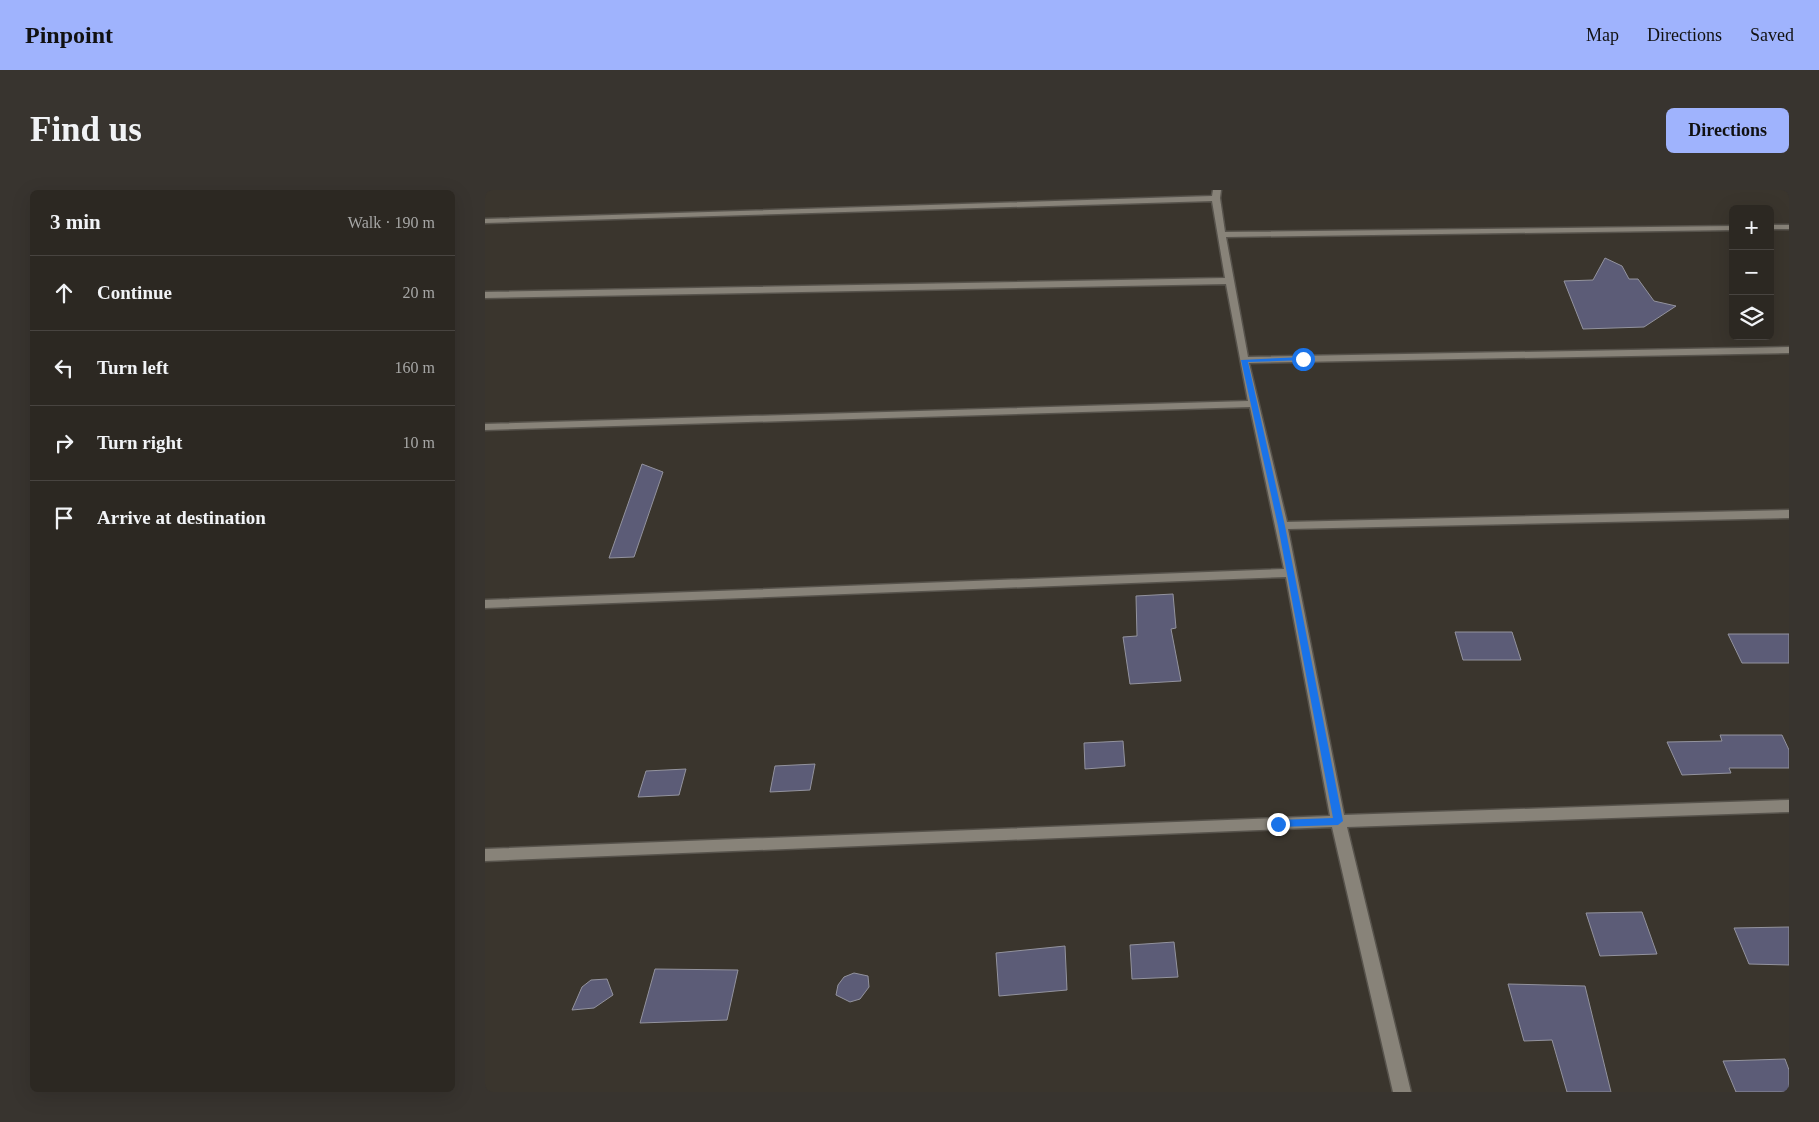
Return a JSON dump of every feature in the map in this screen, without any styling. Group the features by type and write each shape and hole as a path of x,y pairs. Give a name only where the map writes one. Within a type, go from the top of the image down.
{"street":[{"path":"485,221 1217,194 1221,235 1244,360 1281,526 1338,821 1402,1092"},
{"path":"1774,227 1789,227"},
{"path":"1221,235 1729,228"},
{"path":"485,295 1229,281"},
{"path":"1244,360 1789,350"},
{"path":"485,427 1254,404"},
{"path":"1281,526 1789,514"},
{"path":"485,604 1290,573"},
{"path":"485,855 1338,821 1789,806"}],"building":[{"path":"1605,258 1622,266 1629,279 1638,279 1654,301 1676,306 1644,327 1583,329 1564,281 1593,280"},
{"path":"642,464 663,472 634,557 609,558"},
{"path":"1173,594 1176,628 1171,629 1181,681 1130,684 1123,637 1137,636 1136,596"},
{"path":"1455,632 1512,632 1521,660 1463,660"},
{"path":"1728,634 1789,634 1789,663 1742,663"},
{"path":"1720,735 1782,735 1789,750 1789,768 1729,768 1731,773 1682,775 1667,742 1722,741"},
{"path":"1123,741 1125,766 1085,769 1084,743"},
{"path":"815,764 810,790 770,792 775,766"},
{"path":"686,769 679,795 638,797 646,771"},
{"path":"1642,912 1657,954 1600,956 1586,913"},
{"path":"1789,927 1789,965 1749,964 1734,928"},
{"path":"1174,942 1178,977 1132,979 1130,945"},
{"path":"1065,946 1067,990 999,996 996,953"},
{"path":"655,969 738,970 727,1020 640,1023"},
{"path":"854,973 868,976 869,987 860,999 850,1002 836,995 838,985 844,977"},
{"path":"607,979 613,995 594,1008 572,1010 582,987 591,980"},
{"path":"1508,984 1585,986 1611,1092 1567,1092 1552,1040 1524,1041"},
{"path":"1785,1059 1789,1070 1789,1092 1736,1092 1723,1061"}],"route":[{"path":"1278,824 1338,821 1281,526 1244,360 1303,359"}]}
